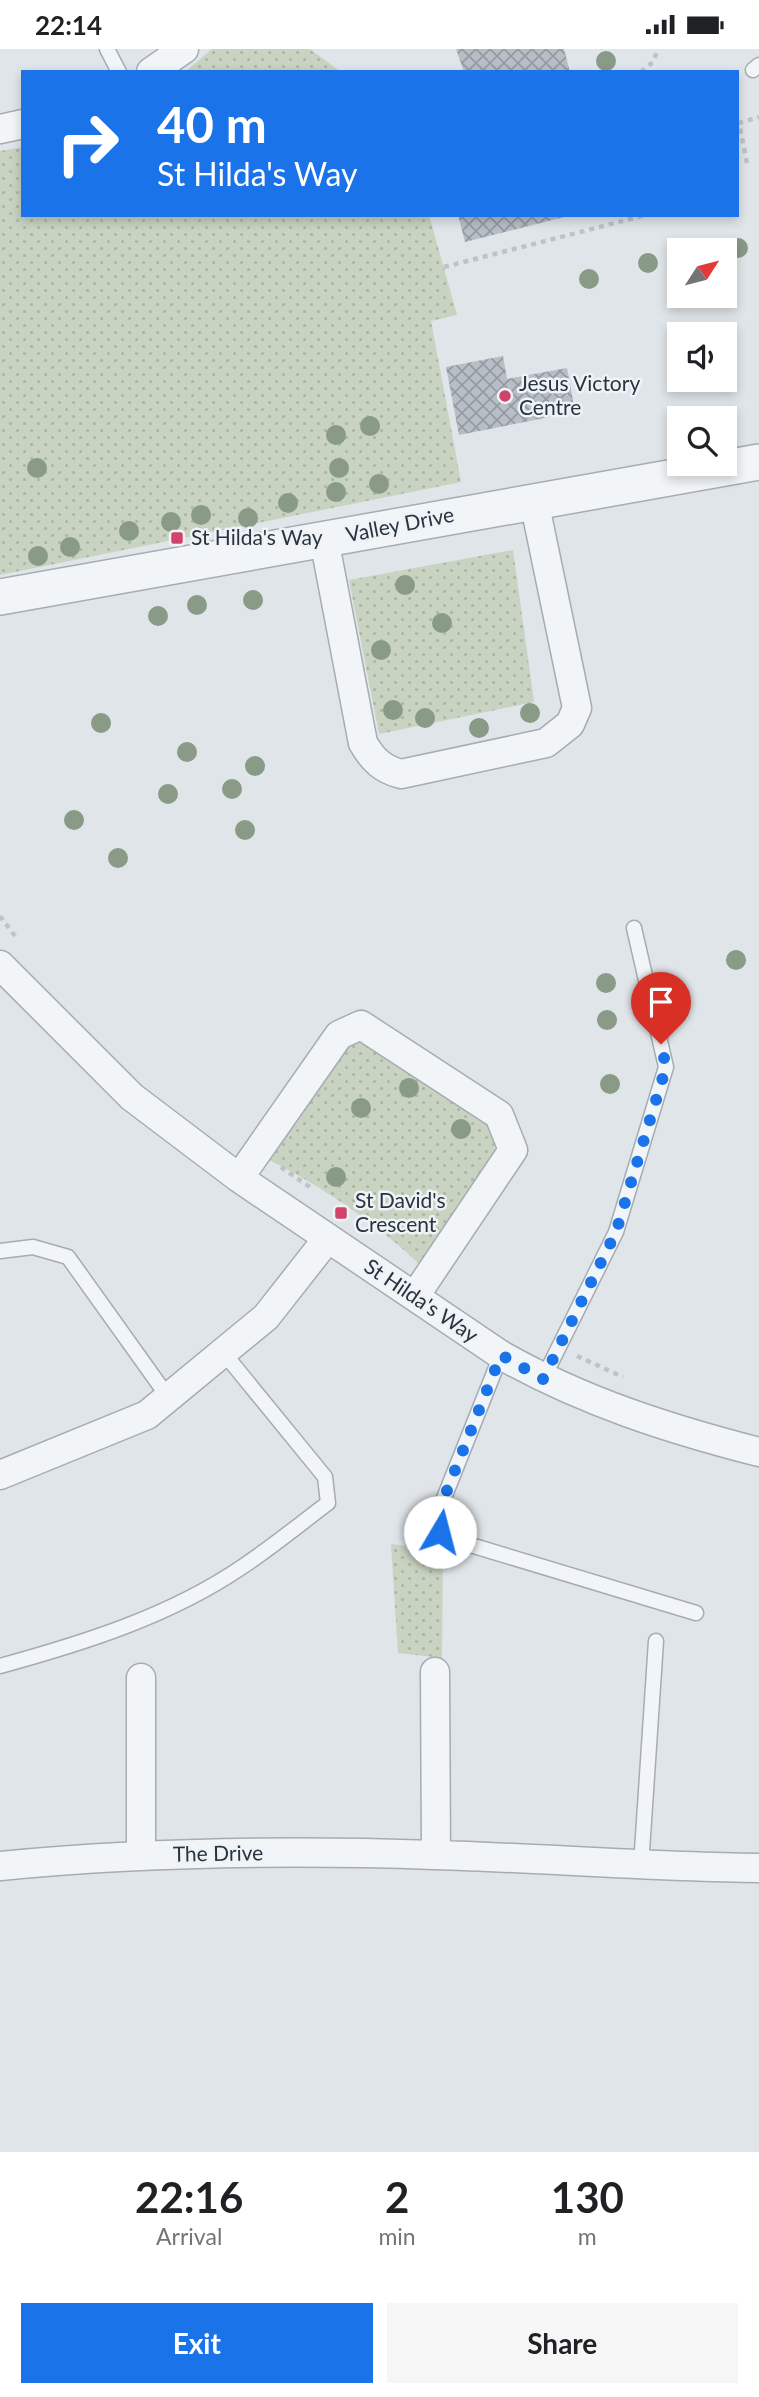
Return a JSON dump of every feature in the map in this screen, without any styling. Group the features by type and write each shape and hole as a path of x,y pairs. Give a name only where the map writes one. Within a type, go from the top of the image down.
{"street":[{"path":"154,70 184,49"},
{"path":"0,129 21,124"},
{"name":"Valley Drive","path":"0,597 759,462"},
{"path":"324,539 363,743 372,759 386,770 401,774 546,743 570,724 577,708 534,501"},
{"name":"St Hilda's Way","path":"2,972 132,1097 245,1168 328,1238 501,1355 543,1379 669,1429 759,1452"},
{"path":"245,1168 339,1035 362,1025 499,1115 513,1150 415,1296"},
{"path":"0,1475 147,1415 266,1317 328,1238"},
{"path":"435,1672 436,1855"},
{"path":"141,1678 141,1856"},
{"name":"The Drive","path":"0,1866 141,1856 242,1853 436,1855 641,1867 759,1868"}],"lane":[{"path":"107,49 118,70"},
{"path":"543,1379 616,1232 666,1067 634,928"},
{"path":"0,1251 33,1247 68,1257 168,1397"},
{"path":"0,1666 88,1642 189,1597 241,1568 328,1503 325,1477 223,1352"},
{"path":"501,1355 438,1513 440,1532 454,1540 696,1613"},
{"path":"641,1867 656,1641"}],"path":[{"path":"644,70 653,62 659,49"},
{"path":"747,163 739,123 759,117"},
{"path":"444,267 638,217"},
{"path":"0,916 20,943"},
{"path":"245,1168 259,1164 283,1168 323,1196"},
{"path":"559,1348 628,1378"}],"green space":[{"path":"212,49 310,49 338,70 187,70"},
{"path":"21,147 21,217 430,217 457,315 431,321 461,482 0,575 0,151"},
{"path":"513,550 534,702 379,734 349,580"},
{"path":"357,1041 378,1044 485,1117 494,1137 495,1161 426,1271 392,1240 347,1206 259,1156 334,1050"},
{"path":"391,1544 443,1551 442,1658 398,1653"}],"building":[{"path":"456,49 564,49 569,70 463,70"},
{"path":"459,217 564,217 465,242"},
{"path":"503,356 507,379 567,368 575,412 459,435 446,367"}],"place":[{"name":"Jesus Victory Centre","path":"505,396"},
{"name":"St Hilda's Way","path":"177,538"},
{"name":"St David's Crescent","path":"341,1213"}],"route":[{"path":"440,1532 438,1513 501,1355 543,1379 616,1232 666,1067 661,1044"}]}
